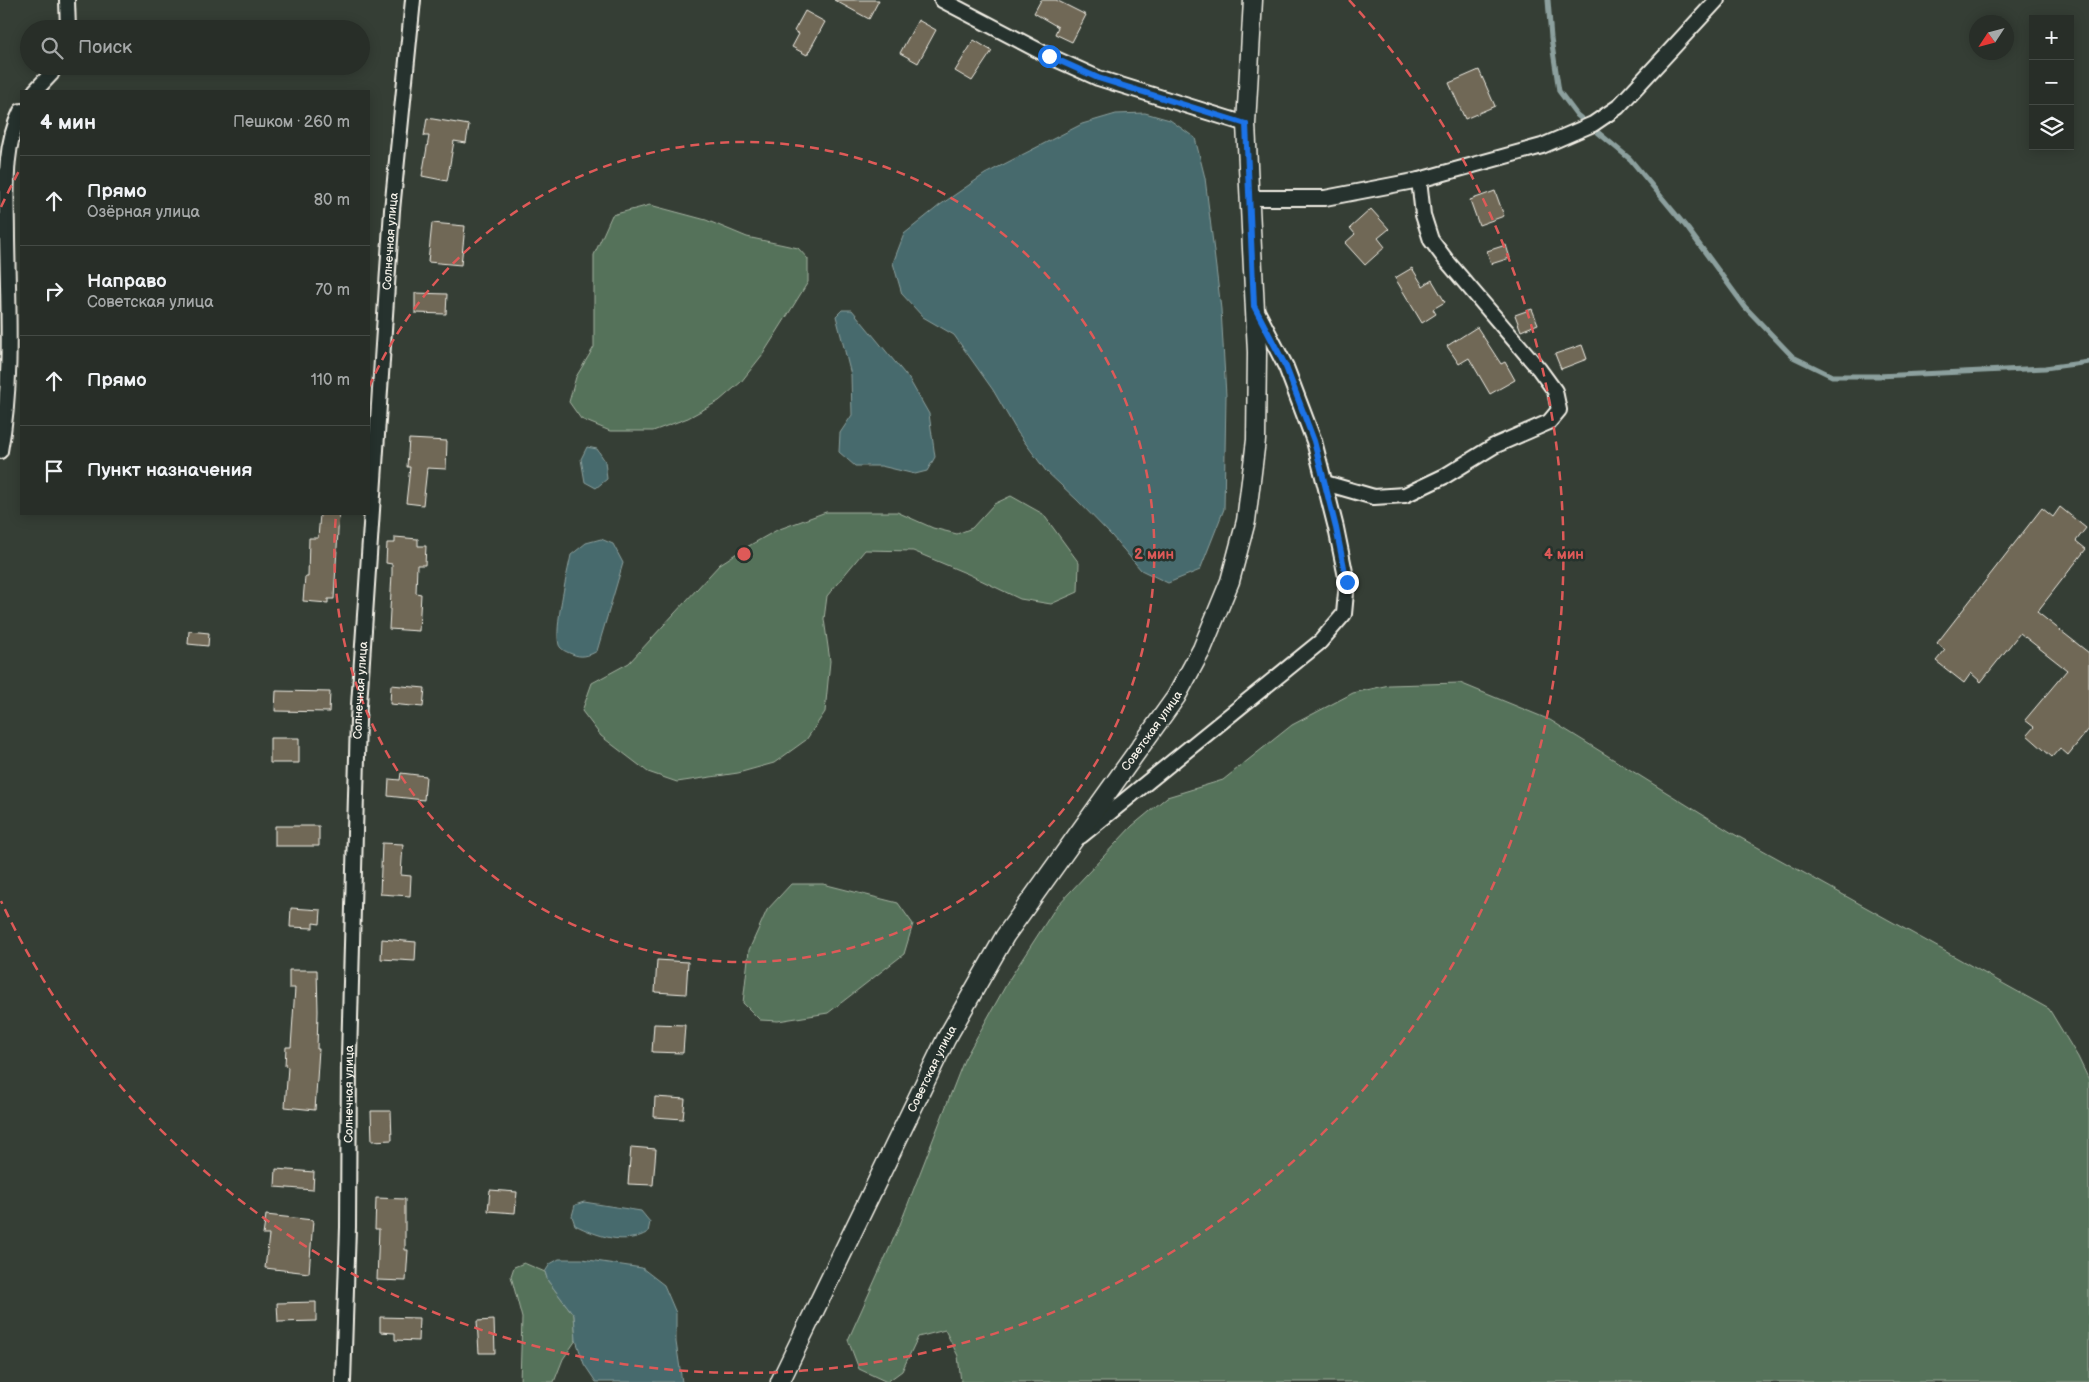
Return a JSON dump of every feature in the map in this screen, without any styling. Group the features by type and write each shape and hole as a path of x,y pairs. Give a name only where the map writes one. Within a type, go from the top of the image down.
{"street":[{"path":"68,0 68,20"},
{"name":"Солнечная улица","path":"343,1382 348,1228 349,1057 358,720 392,210 413,0"},
{"path":"942,0 1049,56 1098,78 1246,124"},
{"name":"Советская улица","path":"780,1382 946,1039 1005,936 1176,697 1202,650 1230,581 1246,521 1256,440 1257,352 1246,124 1253,0"},
{"path":"1250,198 1325,198 1419,180 1542,146 1594,124 1618,107 1717,0"},
{"path":"35,90 50,75"},
{"path":"0,451 7,416 7,164 12,129 20,113"},
{"path":"1325,483 1374,497 1405,495 1445,476 1494,446 1548,422 1559,410 1555,391 1539,369 1431,240 1423,215 1419,180"},
{"path":"1069,846 1320,642 1344,614 1347,582 1314,441 1286,367 1254,306"}],"green space":[{"path":"650,205 706,220 747,237 798,248 808,259 808,282 763,354 741,382 719,401 688,418 653,431 610,431 581,419 569,402 576,377 594,347 594,255 612,215"},
{"path":"1011,496 1043,514 1079,563 1078,592 1051,604 1020,599 968,574 913,551 865,550 827,596 824,619 830,661 825,712 806,740 774,763 738,773 677,782 648,772 601,736 582,711 592,683 629,663 720,564 777,530 826,512 897,512 933,528 957,534 972,528 994,504"},
{"path":"1460,683 1550,720 1732,833 2049,1009 2078,1057 2089,1080 2089,1382 961,1382 958,1356 945,1330 918,1337 902,1371 887,1382 859,1369 848,1340 899,1227 964,1060 1010,978 1056,907 1132,826 1167,797 1223,780 1292,725 1353,693 1389,685"},
{"path":"791,884 823,884 898,903 913,924 904,954 828,1013 778,1021 760,1020 743,1003 749,950 767,910"},
{"path":"524,1263 545,1272 548,1281 574,1315 576,1340 563,1359 554,1382 520,1382 522,1318 511,1276 514,1267"}],"water":[{"path":"1145,113 1170,120 1195,138 1205,178 1221,309 1226,396 1224,509 1200,570 1168,583 1141,570 1112,536 1046,471 1018,433 993,390 954,335 923,317 902,294 893,263 904,234 940,205 985,174 1082,124 1116,114"},
{"path":"842,310 852,310 909,379 929,414 935,457 927,471 915,474 881,466 855,466 839,452 840,433 852,415 851,375 836,316"},
{"path":"587,447 597,449 605,461 607,479 596,488 585,482 581,459"},
{"path":"601,539 613,544 623,563 597,651 579,656 564,651 559,645 558,626 564,588 571,555 586,543"},
{"path":"584,1202 641,1211 650,1222 648,1232 639,1236 621,1239 602,1236 575,1225 572,1216 575,1205"},
{"path":"559,1259 582,1259 642,1268 664,1285 676,1313 676,1342 682,1382 596,1382 584,1364 576,1340 574,1315 548,1281 545,1272 550,1264"}],"building":[{"path":"834,0 879,0 869,19"},
{"path":"1041,0 1056,0 1086,15 1072,42 1055,34 1058,27 1034,13"},
{"path":"805,11 825,22 807,55 792,47 799,34 794,31"},
{"path":"918,20 936,30 918,63 900,53"},
{"path":"974,40 992,51 972,81 955,71"},
{"path":"1479,70 1495,106 1465,119 1449,83"},
{"path":"427,118 469,125 466,143 454,141 447,181 422,176 429,136 424,136"},
{"path":"1495,191 1504,216 1479,225 1470,200"},
{"path":"1371,209 1389,229 1378,238 1385,247 1365,265 1345,243 1355,234 1350,228"},
{"path":"432,223 465,226 461,265 428,262"},
{"path":"1506,245 1510,258 1491,264 1487,251"},
{"path":"1412,268 1423,286 1432,280 1445,302 1433,309 1436,314 1422,323 1395,278"},
{"path":"415,293 447,294 446,314 415,313"},
{"path":"1532,309 1538,324 1521,331 1515,315"},
{"path":"1477,327 1501,364 1505,362 1515,380 1490,394 1469,358 1459,364 1447,346"},
{"path":"1582,345 1587,359 1561,369 1555,354"},
{"path":"409,439 447,441 446,469 427,468 423,505 406,503 410,467 407,467"},
{"path":"2060,507 2086,528 2076,541 2086,549 2037,612 2089,653 2089,729 2068,755 2060,748 2052,757 2027,735 2034,727 2025,720 2067,670 2020,633 1981,682 1971,673 1964,683 1936,661 1945,650 1937,643 2042,508 2053,517"},
{"path":"320,515 339,515 334,599 328,599 328,603 303,601 305,577 308,577 309,538 318,538"},
{"path":"395,537 418,539 418,546 426,546 425,565 417,565 416,593 421,594 419,631 389,629 392,564 386,563 387,543 395,543"},
{"path":"189,631 209,633 208,646 188,644"},
{"path":"391,685 425,688 423,707 390,704"},
{"path":"276,691 330,692 329,712 275,711"},
{"path":"270,738 299,738 299,763 270,763"},
{"path":"401,773 426,776 424,800 388,796 389,779 400,780"},
{"path":"275,826 319,826 319,846 275,846"},
{"path":"382,843 403,844 401,875 411,876 410,896 380,894"},
{"path":"291,908 321,910 320,924 313,923 313,928 290,927"},
{"path":"382,939 416,942 415,961 381,959"},
{"path":"657,960 688,962 686,994 655,992"},
{"path":"289,970 317,970 317,1049 319,1049 315,1110 285,1107 288,1067 285,1066 286,1047 291,1047 295,988 289,988"},
{"path":"654,1024 685,1025 683,1053 652,1052"},
{"path":"655,1097 685,1099 683,1119 654,1117"},
{"path":"371,1111 391,1111 392,1140 372,1141"},
{"path":"631,1147 656,1149 653,1185 628,1184"},
{"path":"276,1169 314,1172 313,1190 275,1187"},
{"path":"490,1190 517,1192 515,1213 488,1211"},
{"path":"376,1198 405,1199 405,1250 408,1250 406,1281 377,1280 379,1229 375,1229"},
{"path":"266,1215 313,1220 309,1273 265,1268 269,1235 263,1235"},
{"path":"316,1302 316,1321 278,1322 277,1303"},
{"path":"380,1317 419,1318 418,1341 395,1340 395,1333 380,1332"},
{"path":"494,1320 495,1353 479,1353 477,1321"}],"waterway":[{"path":"1548,0 1551,38 1559,91 1577,115 1630,159 1688,229 1745,307 1793,357 1832,376 1878,376 2045,368 2089,362"}],"route":[{"path":"1049,56 1098,78 1246,124 1254,306 1286,367 1314,441 1336,528 1347,582"}]}
